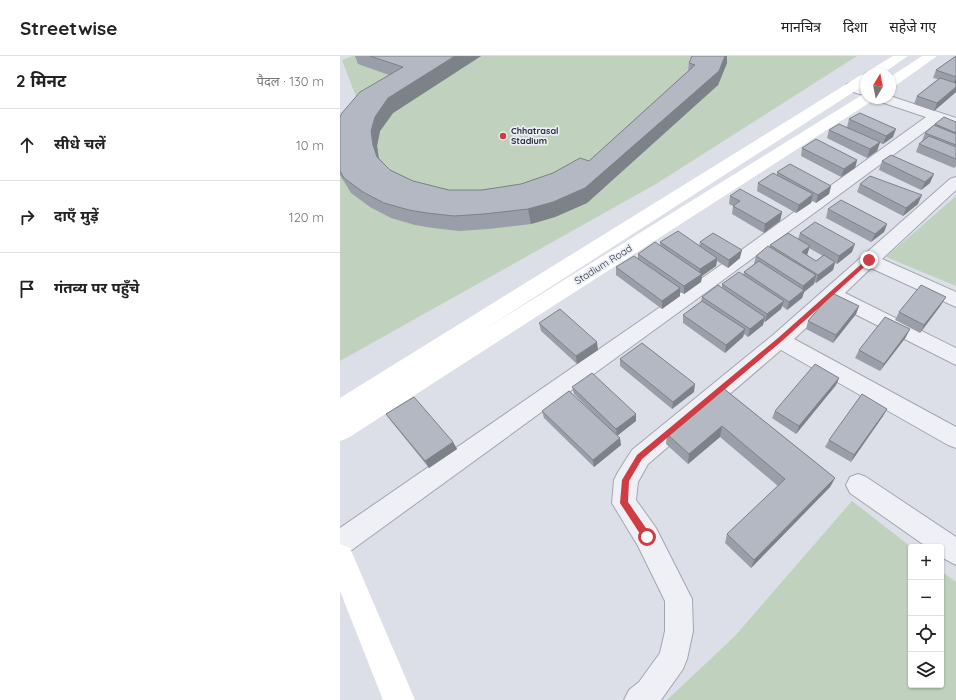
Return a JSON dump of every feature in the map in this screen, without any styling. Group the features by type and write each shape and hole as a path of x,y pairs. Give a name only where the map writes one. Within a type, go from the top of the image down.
{"street":[{"path":"883,68 902,56"},
{"path":"896,79 931,56"},
{"name":"Stadium Road","path":"340,410 860,87"},
{"name":"Stadium Road","path":"340,431 860,102"},
{"path":"896,102 956,123"},
{"path":"340,543 711,280 936,116"},
{"path":"639,700 649,692 673,659 679,631 679,599 647,537 624,503 626,480 640,457 780,340 956,182"},
{"path":"869,260 956,300"},
{"path":"831,294 956,357"},
{"path":"780,340 956,438"},
{"path":"858,485 956,552"},
{"path":"340,557 399,700"}],"green space":[{"name":"Chhatrasal Stadium","path":"353,56 857,56 656,184 340,361 340,114 358,102 342,60"},
{"path":"956,196 956,286 886,257"},
{"path":"852,501 908,545 908,688 944,688 944,573 956,582 956,700 667,700 735,636"}],"building":[{"path":"370,56 455,56 388,98 375,117 371,131 373,145 377,157 390,170 413,181 449,190 482,190 521,184 553,173 580,158 589,161 695,65 689,63 692,56 725,56 719,71 585,188 553,202 528,209 454,216 409,210 384,203 363,192 344,178 340,171 340,117 342,113 360,92 403,67"},
{"path":"956,56 956,77 936,70"},
{"path":"940,78 956,83 956,87 937,103 917,96"},
{"path":"860,113 896,129 886,136 849,119"},
{"path":"944,117 956,122 956,133 935,124"},
{"path":"839,124 880,142 870,149 829,130"},
{"path":"934,125 956,134 956,145 925,133"},
{"path":"929,136 956,147 956,159 919,144"},
{"path":"816,139 857,160 844,169 802,148"},
{"path":"891,155 934,174 925,182 882,161"},
{"path":"790,164 831,186 818,195 777,172"},
{"path":"773,173 813,194 799,205 758,183"},
{"path":"870,176 922,195 906,208 860,184"},
{"path":"740,189 782,212 765,224 733,206 740,201 730,196"},
{"path":"841,200 887,224 875,234 828,209"},
{"path":"815,222 855,244 839,256 800,233"},
{"path":"678,231 717,258 700,269 660,242"},
{"path":"713,233 742,250 729,260 700,242"},
{"path":"788,233 810,246 802,252 816,261 824,255 835,262 818,275 770,245"},
{"path":"655,242 702,274 684,286 638,254"},
{"path":"768,246 816,275 803,286 756,256"},
{"path":"634,256 680,288 662,301 616,267"},
{"path":"759,261 804,290 789,302 744,272"},
{"path":"739,272 784,301 767,314 722,284"},
{"path":"718,285 765,317 750,329 702,297"},
{"path":"921,285 946,297 924,325 899,312"},
{"path":"832,293 859,306 836,335 808,321"},
{"path":"702,301 745,329 726,345 683,315"},
{"path":"560,309 597,342 576,356 539,323"},
{"path":"885,317 910,329 884,364 859,350"},
{"path":"642,343 695,384 673,402 620,359"},
{"path":"815,364 839,378 799,426 775,411"},
{"path":"592,373 636,414 616,429 572,387"},
{"path":"723,388 835,478 754,560 727,534 785,479 722,426 689,454 667,434"},
{"path":"569,391 620,438 593,460 542,411"},
{"path":"862,394 887,409 854,455 829,440"},
{"path":"414,397 453,442 425,461 386,414"}],"place":[{"name":"Chhatrasal Stadium","path":"503,136"}],"route":[{"path":"647,537 624,503 626,480 640,457 780,340 869,260"}]}
